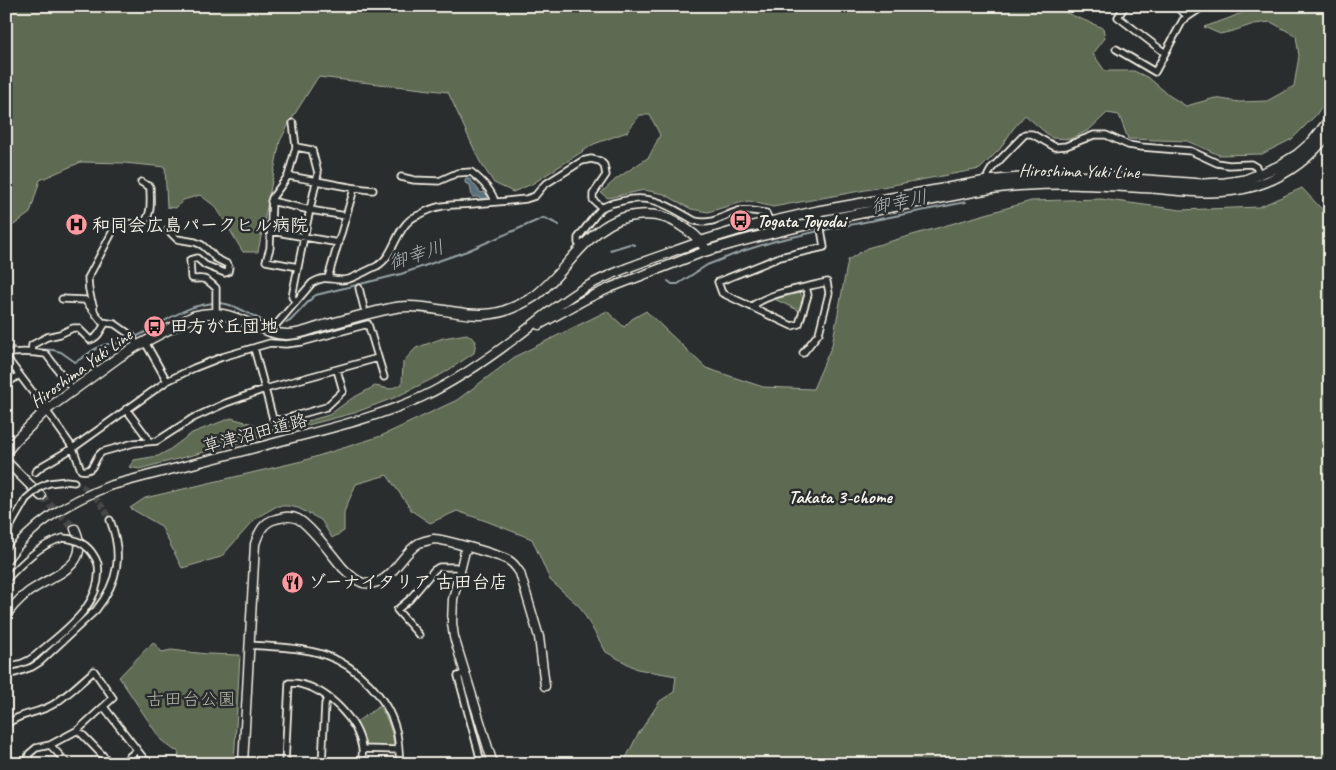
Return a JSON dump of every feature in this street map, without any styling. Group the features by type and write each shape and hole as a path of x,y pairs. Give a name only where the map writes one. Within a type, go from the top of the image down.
{"main road":[{"name":"Hiroshima Yuki Line","path":"6,452 46,410 119,356 194,316 216,313 231,316 272,332 295,334 366,314 399,307 429,308 473,314 504,311 536,295 557,276 582,247 605,227 625,217 641,214 658,216 673,221 702,242 706,251 752,237 820,221 1031,177 1098,176 1217,184 1245,180 1277,167 1298,154 1313,141 1330,119"},
{"name":"Hiroshima Yuki Line","path":"702,242 748,227 818,211 988,185 1063,183 1197,192 1224,192 1254,186 1281,175 1303,161 1330,132"}],"street":[{"path":"1125,6 1118,17 1165,53"},
{"path":"1175,6 1188,16"},
{"path":"1116,49 1155,72 1184,20 1204,6"},
{"path":"293,122 296,147 288,176 271,201 270,248 266,261 298,267"},
{"path":"988,185 988,175 1025,134 1032,134 1055,147 1066,146 1094,135 1106,135 1141,147 1191,151 1217,163 1252,164 1260,175"},
{"path":"296,147 312,150 318,173 292,297 296,302"},
{"path":"272,332 312,283 319,279 328,278 349,279 379,264 396,243 401,231 410,220 430,209 443,205 526,199 534,196 544,186 582,161 591,160 600,161 604,165 606,175 593,194 593,200 602,208"},
{"path":"401,177 414,180 439,181 457,173 471,172 493,196 495,202"},
{"path":"288,176 354,189 373,190"},
{"path":"94,311 88,278 115,227 119,223 141,224 147,219 150,187 141,182"},
{"path":"328,278 354,189"},
{"path":"582,247 578,243 578,238 602,208 629,199 646,198 662,202 695,221 701,222 718,220 738,211 747,210 766,213 770,222"},
{"path":"271,201 346,216"},
{"path":"806,288 808,295 799,324 792,326 722,293 718,282 780,257 824,247 818,211"},
{"path":"168,230 177,239 202,245 215,258 229,266 228,272 225,274 205,265 197,258 190,260 191,278 203,279 216,288 216,313"},
{"path":"271,231 339,243"},
{"path":"518,336 562,302 584,289 624,271 702,242"},
{"path":"518,336 562,311 612,287 706,251"},
{"path":"752,306 774,295 827,282 829,293 819,332 804,353"},
{"path":"359,288 364,308"},
{"path":"62,300 85,300 102,322 105,324 115,324 132,336 141,344 167,381"},
{"path":"35,472 73,448 167,381 222,357 270,343 302,342 368,322 384,377"},
{"path":"31,352 32,345 72,328 78,328 90,340 94,339 99,335 105,324"},
{"name":"草津沼田道路","path":"6,560 41,523 62,508 84,496 109,486 330,429 394,409 450,382 518,336"},
{"path":"254,348 273,418 281,420 326,407 343,391 337,370"},
{"path":"73,390 46,354 15,352 6,355 73,448 81,470 85,471 94,465 98,455 102,452 134,443 157,441 193,418 226,403 266,388 378,358"},
{"path":"6,384 19,375"},
{"path":"126,409 148,441"},
{"path":"6,461 41,496"},
{"path":"6,534 26,499 40,487 57,481 74,482"},
{"path":"243,764 255,544 259,530 271,520 285,516 297,518 350,576 364,583 383,580 412,548 425,540 436,539 466,547 505,558 515,564 520,573 539,637 545,686"},
{"path":"6,673 23,671 40,662 96,610 104,600 111,588 118,562 116,540 110,520"},
{"path":"6,615 23,595 67,570 76,559 79,543 75,529"},
{"path":"6,580 46,544 63,538 76,540 84,544 91,550 98,564 96,589 90,603 78,618 27,662 6,666"},
{"path":"466,547 453,599 452,623 454,637 493,764"},
{"path":"419,634 397,610 434,570 439,567 456,567 460,569"},
{"path":"249,644 311,651 336,659 359,674 381,699 390,714 396,730 400,764"},
{"path":"6,725 20,716 40,711 54,704 94,671 113,698 78,730 50,744 36,748 29,754 27,764"},
{"path":"466,673 458,676 481,764"},
{"path":"285,764 289,683 301,684 315,690 338,706 352,722 357,732 362,749 361,764"},
{"path":"322,764 325,704 327,698"},
{"path":"104,707 148,764"},
{"path":"78,730 111,764"},
{"path":"50,744 68,764"},
{"path":"362,749 399,750"},
{"path":"121,764 137,750"}],"green space":[{"path":"6,6 1059,6 1062,11 1103,28 1105,38 1093,54 1105,71 1134,71 1149,78 1170,96 1186,106 1215,98 1239,102 1267,101 1294,86 1299,56 1296,36 1271,22 1254,24 1220,34 1204,27 1246,11 1293,6 1330,6 1330,94 1316,115 1292,139 1262,154 1219,155 1187,141 1128,139 1119,115 1107,113 1089,130 1070,139 1052,138 1025,115 1000,149 980,169 773,207 749,201 708,212 691,209 664,194 644,190 608,198 601,193 616,179 649,157 660,135 650,115 640,115 627,132 594,144 532,184 513,192 494,183 480,162 448,92 318,77 280,141 258,252 243,252 216,207 200,195 183,200 176,208 167,207 165,167 124,163 81,162 40,180 30,213 11,227 6,220"},
{"path":"1302,188 1330,218 1330,764 623,764 637,736 660,701 674,692 676,676 637,669 606,652 580,607 550,580 532,539 457,511 430,523 412,511 387,475 356,484 344,512 344,531 332,538 321,520 298,508 277,506 256,518 221,557 182,568 161,526 130,508 145,498 302,461 381,436 457,400 516,356 607,311 624,327 632,319 646,311 706,368 763,387 813,389 832,345 848,260 867,248 1031,201 1101,199 1181,210 1259,207"},
{"path":"800,293 804,298 800,311 774,299"},
{"path":"467,334 476,341 474,353 444,373 396,397 354,413 139,469 129,467 134,460 158,456 192,433 231,418 275,430 329,415 351,399 375,386 390,389 402,384 403,362 416,348 443,338"},
{"name":"古田台公園","path":"153,642 162,652 171,650 240,655 234,764 180,762 178,751 161,740 119,677"},
{"path":"380,706 392,734 394,744 391,747 368,746 356,722"}],"water":[{"path":"465,179 470,179 481,193 484,192 488,196 487,198 472,197 470,185 465,183"}],"waterway":[{"name":"御幸川","path":"824,230 966,202"},
{"name":"御幸川","path":"286,323 316,295 401,274 467,251 543,218 559,225"},
{"name":"御幸川","path":"668,281 672,284 678,284 707,265 743,251 775,241 819,231"},
{"name":"御幸川","path":"610,250 630,244 635,245"},
{"name":"御幸川","path":"36,349 61,352 75,362 101,346 127,341 183,311 207,304 225,304 266,322"},
{"name":"御幸川","path":"6,348 14,347"}],"tunnel":[{"path":"74,482 96,498 110,520"},
{"path":"41,496 75,529"}],"place":[{"name":"Togata Toyodai","path":"741,221"},
{"name":"和同会広島パークヒル病院","path":"76,225"},
{"name":"田方が丘団地","path":"154,326"},
{"name":"ゾーナイタリア 古田台店","path":"292,582"}],"district":[{"name":"Takata 3-chome","path":"840,496"}]}
